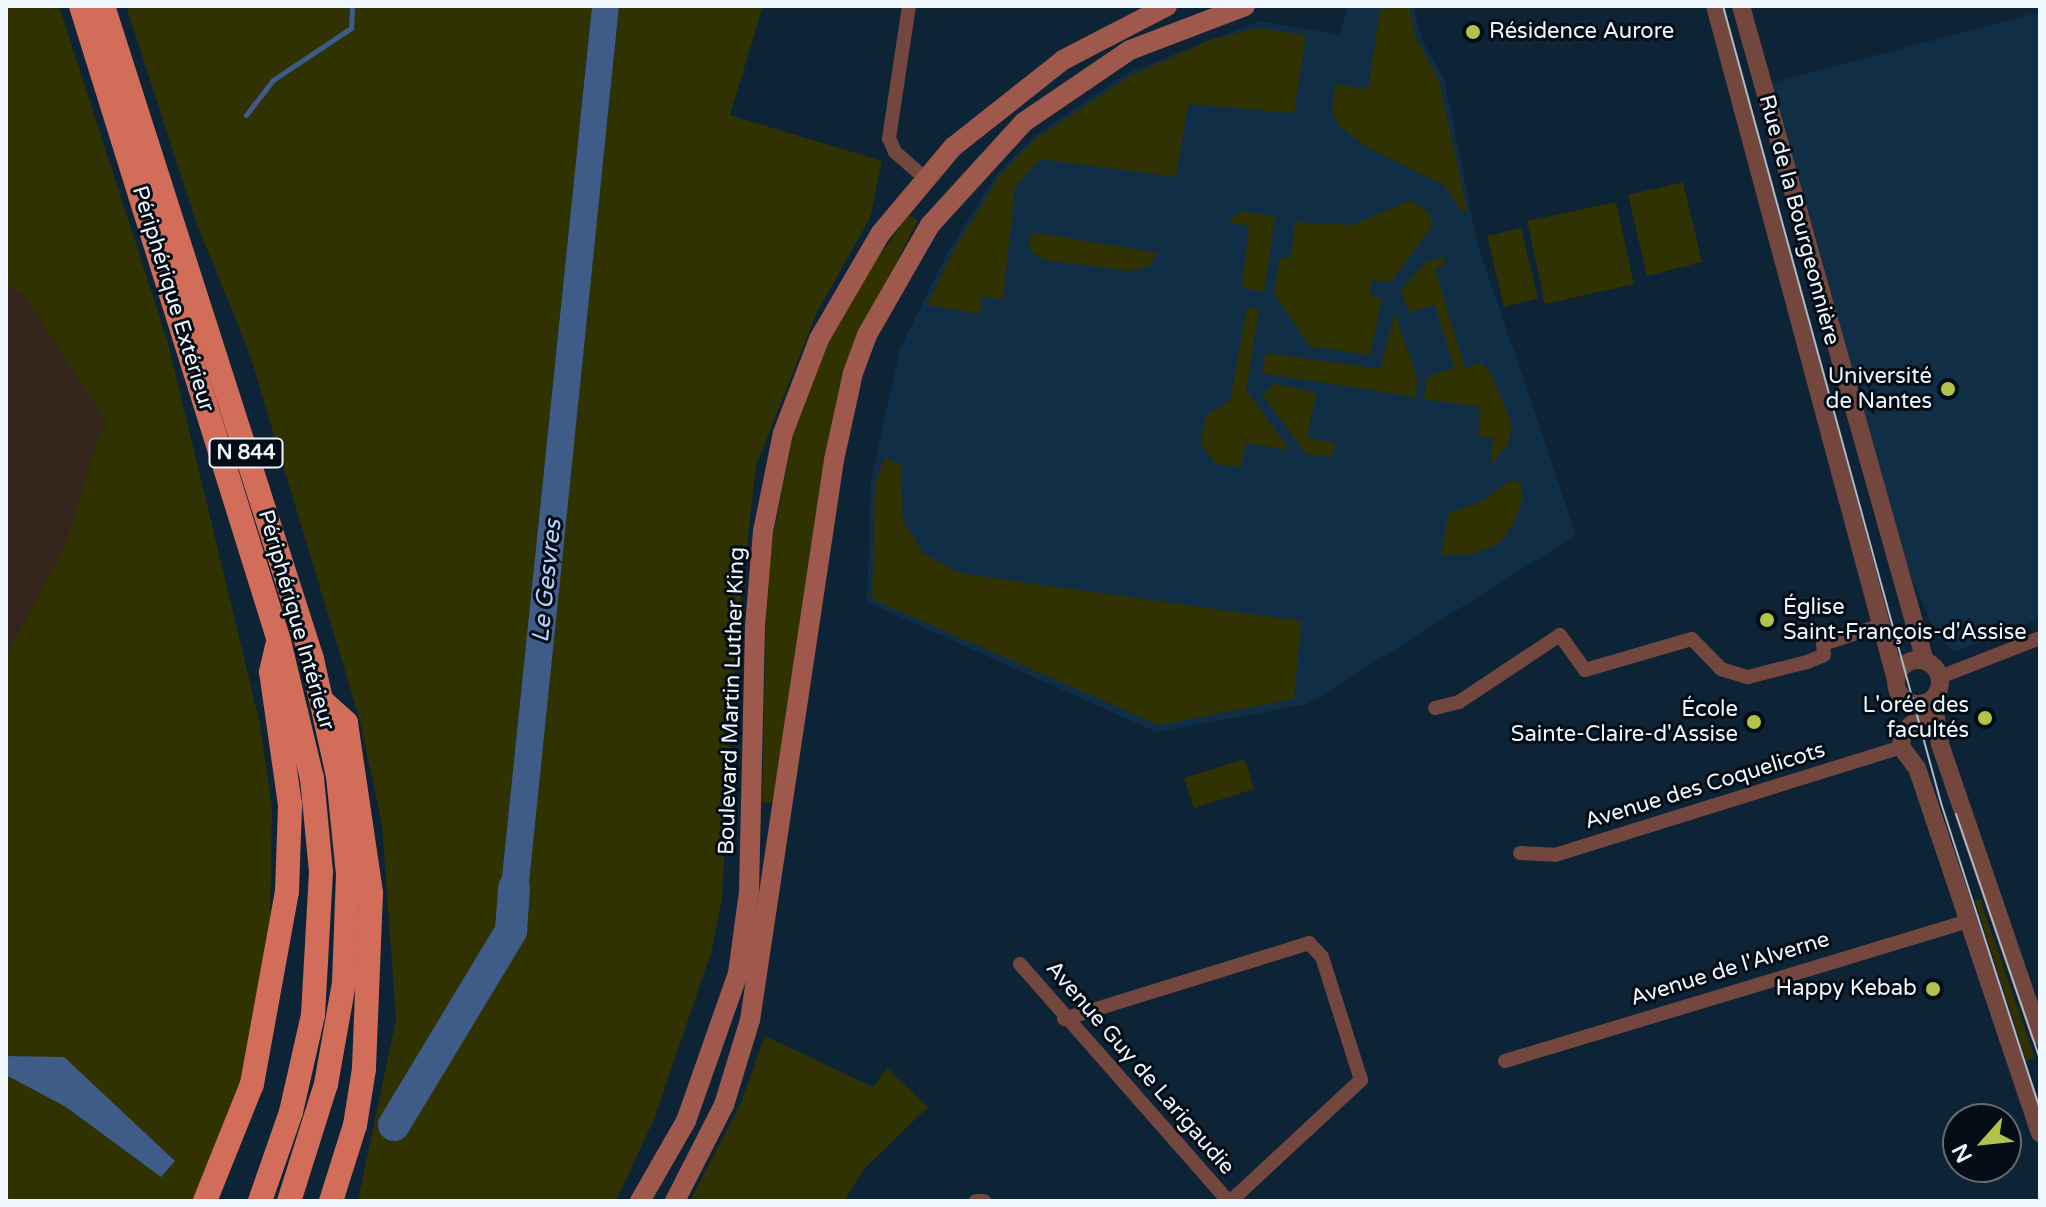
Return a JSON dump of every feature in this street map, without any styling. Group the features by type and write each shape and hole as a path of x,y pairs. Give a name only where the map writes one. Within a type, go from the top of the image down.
{"highway":[{"name":"Périphérique Extérieur","path":"81,6 279,641 316,809 321,925 305,1061 260,1201"},
{"name":"Périphérique Intérieur","path":"103,6 323,702 343,810 347,946 326,1084 289,1201"},
{"path":"205,1201 252,1084 287,892 290,805 271,672 279,641"},
{"path":"323,702 346,723 371,893 364,1069 336,1193"}],"main road":[{"name":"Boulevard Martin Luther King","path":"640,1201 686,1121 738,973 750,879 757,579 783,433 839,298 924,177 1014,95 1117,29 1167,6"},
{"path":"675,1201 724,1105 750,1020 834,460 853,373 867,335 914,249 969,176 1049,101 1130,50 1245,6"}],"street":[{"path":"909,6 889,138 895,152 924,177"},
{"name":"Rue de la Bourgeonnière","path":"1715,6 1898,687 1905,746 1969,921 2040,1133"},
{"name":"Rue de la Bourgeonnière","path":"1741,6 1925,661"},
{"path":"1435,708 1459,702 1560,635 1585,670 1692,639 1721,669 1748,677 1821,656 1823,644 1882,625"},
{"path":"1940,677 2040,638"},
{"path":"1933,699 1916,705 1898,687 1906,664 1925,661 1940,677"},
{"path":"1940,677 1933,699 1939,738 2040,1036"},
{"path":"1919,722 1939,738 1929,760 1905,746 1919,722"},
{"name":"Avenue des Coquelicots","path":"1520,853 1555,855 1905,746"},
{"name":"Avenue de l'Alverne","path":"1505,1061 1969,921"},
{"path":"1064,1019 1309,943 1322,957 1361,1080 1230,1201"},
{"name":"Avenue Guy de Larigaudie","path":"1020,964 1064,1019 1230,1201"},
{"path":"976,1201 984,1201"}],"shaded area":[{"path":"6,6 59,6 168,343 260,724 272,807 270,934 249,1059 194,1201 6,1201 6,1075 175,1161 64,1058 6,1056 6,656 64,548 104,420 28,300 6,282"},
{"path":"126,6 592,6 497,925 522,940 619,6 763,6 730,115 882,161 870,218 817,312 756,466 736,642 722,899 712,950 654,1119 616,1201 358,1201 396,1019 382,824 359,717 248,349 196,222"},
{"path":"1409,6 1416,38 1439,81 1467,210 1462,212 1445,186 1367,147 1340,127 1332,111 1335,84 1368,89 1380,9"},
{"path":"1413,6 1422,40 1444,78 1477,242 1576,535 1308,704 1156,732 867,602 871,480 900,349 950,248 998,173 1032,138 1127,73 1259,21 1339,35 1348,8"},
{"name":"Université de Nantes","path":"2040,12 2040,619 1954,652 1936,635 1894,535 1818,242 1768,84"},
{"path":"1258,28 1306,35 1294,113 1188,104 1176,177 1040,159 1015,187 1003,300 982,296 980,314 927,305 954,249 1001,174 1034,140 1130,76 1210,40"},
{"path":"1683,182 1702,262 1647,276 1628,195"},
{"path":"1411,200 1428,212 1433,225 1391,282 1372,280 1370,295 1382,298 1370,355 1309,346 1274,293 1280,257 1291,258 1295,222 1352,225"},
{"path":"1616,202 1634,284 1545,304 1527,221"},
{"path":"1241,211 1275,217 1264,292 1242,288 1249,226 1228,222"},
{"path":"908,215 918,220 871,311 775,802 762,803 767,568 794,430 825,347 850,297"},
{"path":"1521,228 1538,298 1504,307 1487,236"},
{"path":"1031,232 1158,253 1148,267 1129,271 1045,260 1029,249"},
{"path":"1443,258 1445,265 1435,269 1465,368 1481,363 1492,375 1511,423 1510,441 1491,465 1493,438 1478,436 1480,407 1424,399 1427,377 1454,368 1435,305 1409,312 1401,290 1426,262"},
{"path":"6,282 28,300 104,420 64,548 6,656"},
{"path":"1247,308 1259,309 1246,390 1290,450 1246,443 1241,467 1216,464 1200,443 1206,416 1230,400"},
{"path":"1395,313 1418,381 1415,397 1262,373 1266,353 1380,369"},
{"path":"1274,383 1316,393 1307,438 1335,443 1332,457 1306,454 1263,395"},
{"path":"885,458 901,465 903,520 923,553 959,573 1301,621 1294,699 1159,725 872,599 875,483"},
{"path":"1510,480 1522,483 1522,500 1515,521 1499,544 1473,554 1441,556 1448,514 1486,499"},
{"path":"1245,759 1254,789 1194,808 1184,778"},
{"path":"1980,899 2035,1058 2026,1061 1975,901"},
{"path":"765,1036 873,1087 887,1068 928,1107 863,1170 844,1201 690,1201 739,1107"}],"water":[{"path":"592,6 619,6 523,941 497,925"},
{"path":"6,1056 64,1057 175,1161 161,1177 66,1107 6,1075"}],"waterway":[{"path":"246,115 273,80 351,28 352,6"},
{"name":"Le Gesvres","path":"394,1125 511,931 514,888"}],"tram line":[{"path":"1723,6 1941,803 2040,1110"},
{"path":"1956,814 2040,1060"}],"place":[{"name":"Résidence Aurore","path":"1473,32"},
{"name":"Université de Nantes","path":"1948,389"},
{"name":"Église Saint-François-d'Assise","path":"1767,620"},
{"name":"L'orée des facultés","path":"1985,718"},
{"name":"École Sainte-Claire-d'Assise","path":"1754,722"},
{"name":"Happy Kebab","path":"1933,989"}]}
